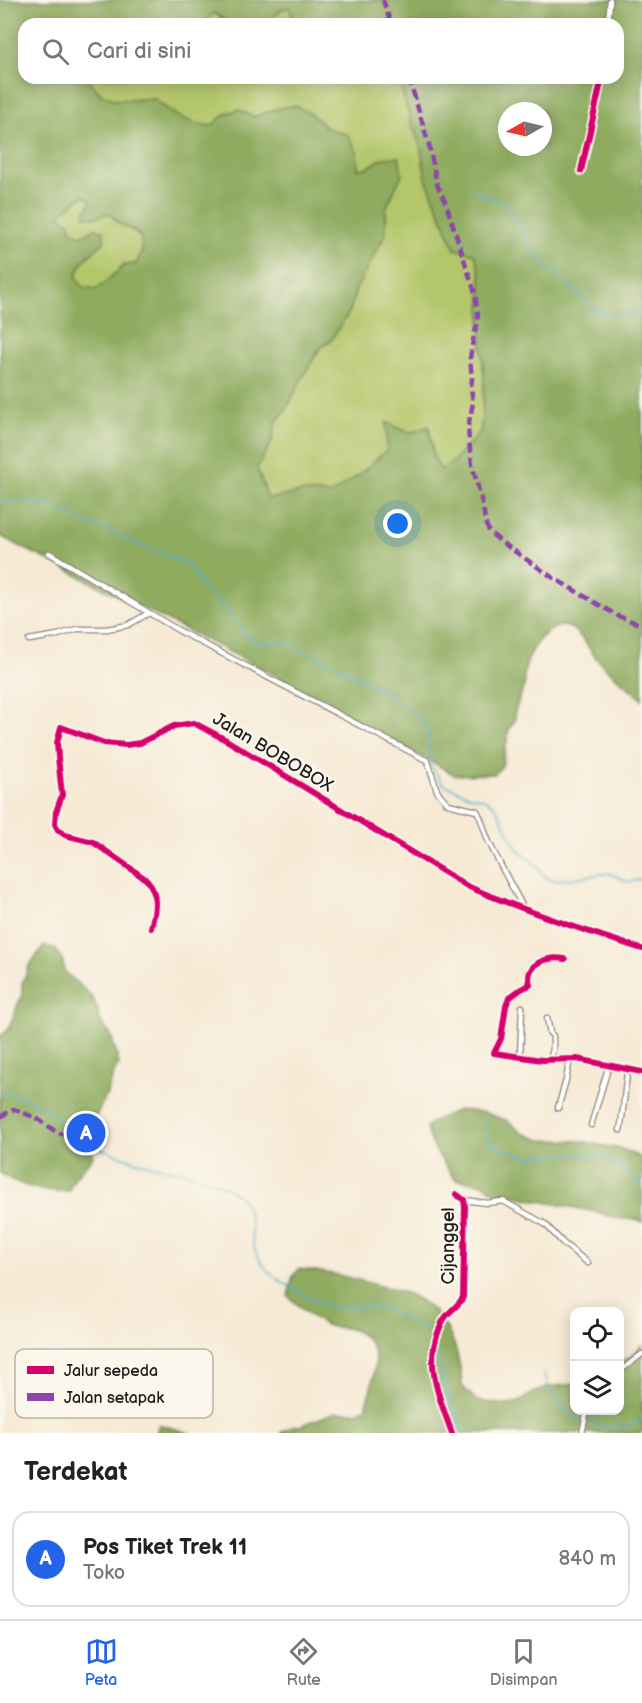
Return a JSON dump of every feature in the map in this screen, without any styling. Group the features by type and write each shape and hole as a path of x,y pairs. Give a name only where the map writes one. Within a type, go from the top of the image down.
{"street":[{"path":"608,18 609,0"},
{"path":"581,171 601,84"},
{"path":"49,553 183,633 428,761 437,791 448,804 477,811 510,885 524,909"},
{"path":"29,640 77,629 120,627 149,613"},
{"name":"Jalan BOBOBOX","path":"151,928 154,898 153,887 147,880 93,842 65,835 58,830 55,824 56,812 62,795 57,750 61,727 104,743 126,745 140,743 174,726 195,723 467,886 510,905 642,949"},
{"path":"565,959 548,958 537,963 530,972 528,979 530,985 509,998 501,1039 494,1053 550,1061 570,1059 593,1061 642,1072"},
{"path":"520,1057 522,1007"},
{"path":"547,1018 550,1033 553,1036 550,1061"},
{"path":"558,1108 570,1059"},
{"path":"591,1125 609,1065"},
{"path":"620,1130 625,1107 624,1093 628,1070"},
{"name":"Cijanggel","path":"452,1433 442,1405 432,1361 435,1340 444,1319 463,1297 465,1207 464,1200 456,1194"},
{"path":"464,1200 487,1203 503,1201 545,1224 563,1243 588,1263"},
{"path":"624,1368 642,1354"},
{"path":"582,1433 586,1415"}],"green space":[{"path":"0,0 642,0 642,699 597,659 578,633 572,628 558,627 539,640 527,663 524,673 525,683 515,711 515,720 509,729 502,766 495,774 455,775 277,676 0,536","holes":["289,7 294,18 624,18 624,84 401,84 412,126 420,144 426,178 455,249 475,254 481,275 484,383 481,431 455,460 441,470 433,455 429,426 409,433 386,422 387,450 360,474 331,494 302,492 268,499 257,468 272,441 276,423 288,406 301,380 320,348 331,340 350,311 356,289 386,233 386,208 402,174 399,157 383,158 369,167 358,170 357,152 348,135 327,128 310,113 295,105 254,117 239,110 227,113 211,126 181,117 155,99 115,100 101,94 92,84 18,84 18,18 208,18 214,13 222,18 273,18 281,10","84,195 91,201 84,216 98,217 109,213 121,225 136,231 141,237 142,251 136,264 125,265 97,289 83,287 76,276 83,261 104,242 104,231 96,228 81,236 73,232 69,222 59,215"]},
{"path":"289,7 294,18 273,18 281,10"},
{"path":"214,13 222,18 208,18"},
{"path":"92,84 401,84 412,126 420,144 426,178 455,249 475,254 481,275 484,383 481,431 455,460 441,471 433,455 429,426 409,433 387,423 387,450 360,474 331,494 302,492 268,499 257,468 272,441 276,423 288,406 301,380 320,348 331,340 350,311 356,289 386,233 386,208 402,174 383,158 369,167 358,170 357,152 348,135 327,128 310,113 276,109 254,117 239,110 227,113 211,126 181,117 155,99 115,100 101,94"},
{"path":"84,195 91,201 84,215 98,217 109,213 136,233 143,245 136,264 125,265 97,290 82,287 76,276 83,261 104,242 96,228 82,236 73,232 69,222 58,215"},
{"path":"44,946 54,948 63,961 64,971 94,1001 99,1018 111,1035 119,1064 94,1120 90,1137 93,1156 76,1176 69,1191 33,1188 0,1173 0,1036 8,1030 22,994 22,982 28,967"},
{"path":"458,1110 483,1112 508,1121 522,1133 541,1140 581,1141 624,1150 642,1158 642,1222 494,1192 484,1184 455,1179 434,1148 426,1127"},
{"path":"299,1269 318,1271 398,1291 413,1296 425,1304 444,1323 450,1334 458,1358 462,1386 477,1401 508,1405 519,1402 546,1387 570,1384 570,1415 624,1415 624,1360 642,1345 642,1433 280,1433 295,1425 297,1427 336,1412 357,1412 365,1408 375,1364 371,1344 364,1336 353,1330 321,1323 288,1296 293,1276"},
{"path":"159,1425 162,1425 190,1433 156,1433"}],"waterway":[{"path":"474,189 510,208 524,233 532,254 594,309 611,314 642,310"},
{"path":"0,501 40,503 53,507 186,563 210,595 253,640 260,643 290,643 394,697 419,717 428,730 431,766 443,784 494,805 517,849 538,867 545,877 559,880 609,873 628,882 642,879"},
{"path":"0,1092 29,1099 54,1113 69,1132"},
{"path":"484,1123 488,1140 497,1147 528,1157 573,1154 605,1157 625,1170 637,1183 642,1184"},
{"path":"101,1149 134,1161 196,1176 225,1186 244,1203 259,1259 275,1277 325,1305 342,1308 380,1308 393,1313 423,1329 433,1343"},
{"path":"437,1349 451,1404 468,1433"},
{"path":"544,1374 558,1402 568,1412 582,1420"},
{"path":"587,1422 623,1428 642,1418"}],"marked path":[{"path":"383,0 389,18"},
{"path":"411,84 429,145 437,184 446,204 475,293 478,314 470,358 473,403 468,427 472,464 486,525 490,533 552,577 618,616 642,625"},
{"path":"0,1117 14,1109 36,1118 58,1133 67,1135 79,1131 96,1140"}],"cycle path":[{"path":"581,171 601,84"},
{"path":"151,928 155,897 147,880 93,842 65,835 58,830 55,824 56,812 62,795 57,743 61,727 104,743 126,745 140,743 174,726 194,723 228,741 467,886 532,912 642,949"},
{"path":"565,959 545,960 534,966 529,977 530,985 509,998 501,1039 494,1053 542,1060 577,1059 642,1072"},
{"path":"452,1433 435,1382 433,1356 442,1322 463,1297 465,1207 464,1200 456,1194"}],"place":[{"name":"Pos Tiket Trek 11","path":"86,1133"}]}
